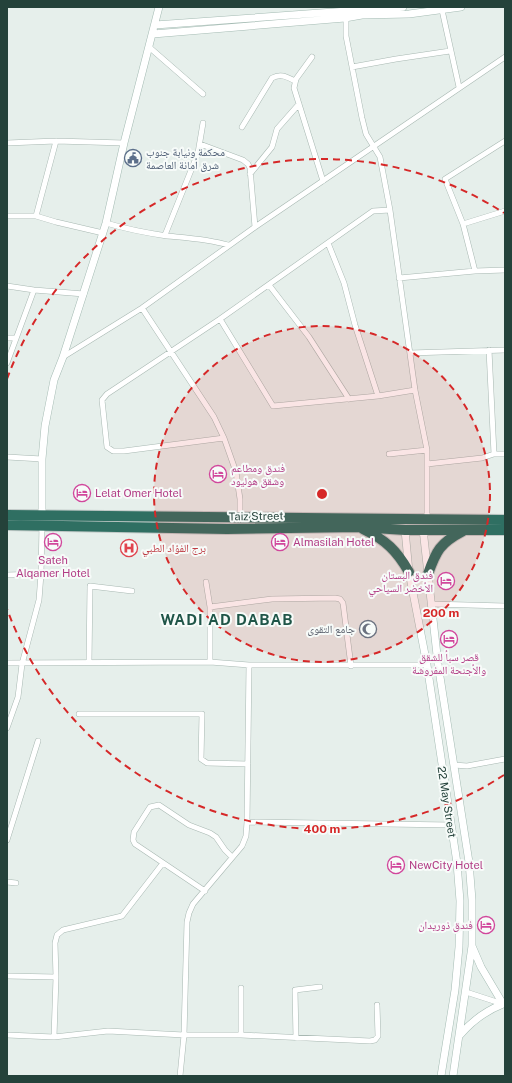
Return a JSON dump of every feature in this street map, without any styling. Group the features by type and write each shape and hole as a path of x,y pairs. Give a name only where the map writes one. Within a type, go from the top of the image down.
{"highway":[{"name":"Taiz Street","path":"7,515 42,520 227,529 360,527 405,530 505,530"},
{"name":"Taiz Street","path":"7,525 42,520 226,517 505,520"},
{"path":"226,517 227,529"},
{"path":"360,527 388,543 401,558 409,572"},
{"path":"428,574 434,556 443,544 464,530"}],"main road":[{"path":"42,520 42,459 45,426 54,380 84,294 106,223 124,143 159,7"},
{"path":"155,25 348,9 403,7"},
{"path":"153,34 345,18 362,15 409,14 461,7"},
{"name":"22 May Street","path":"405,530 409,572 428,666 457,863 460,902 460,947 455,990 441,1076"},
{"name":"22 May Street","path":"422,530 438,664 470,869 472,900 472,946 453,1076"},
{"path":"428,666 438,664"},
{"path":"442,767 454,765"},
{"path":"459,1036 479,1016 490,1009 504,1004 481,967 472,946"},
{"path":"455,990 466,992"}],"street":[{"path":"348,9 345,18 346,36 352,67 366,134 380,158 390,210 398,278 415,390 427,450 427,519"},
{"path":"442,10 450,52 459,87"},
{"path":"149,47 203,94"},
{"path":"352,67 396,59 450,52"},
{"path":"312,57 295,81 294,88 323,181"},
{"path":"63,357 142,308 254,227 505,57"},
{"path":"242,127 272,78 277,75 282,75 295,81"},
{"path":"250,174 272,147 277,129 299,104"},
{"path":"165,235 192,170 200,144 203,123"},
{"path":"36,216 56,141"},
{"path":"7,143 56,141 124,143"},
{"path":"475,271 463,224 445,179 505,142"},
{"path":"200,144 245,161 249,166 254,227"},
{"path":"224,438 124,451 113,450 107,447 102,400 107,394 270,285 373,211 390,210"},
{"path":"463,224 505,211"},
{"path":"7,216 36,216 103,233"},
{"path":"106,223 127,229 205,240 228,245"},
{"path":"328,243 344,283 355,326 378,396"},
{"path":"398,278 475,271 505,270"},
{"path":"270,285 309,337 349,399"},
{"path":"7,286 84,294"},
{"path":"7,363 34,290"},
{"path":"142,308 214,417 224,438 236,472 240,499 240,517"},
{"path":"220,319 273,406 378,396 415,390"},
{"path":"7,338 16,338"},
{"path":"489,350 494,454"},
{"path":"410,353 505,350"},
{"path":"389,454 427,450"},
{"path":"427,464 482,458 494,454 505,454"},
{"path":"7,457 42,459"},
{"path":"7,728 9,716 18,697 22,664 39,600 42,520"},
{"path":"7,575 41,574"},
{"path":"206,582 210,607 210,662"},
{"path":"89,662 90,586 132,591"},
{"path":"210,607 272,599 340,599 343,603 351,666"},
{"path":"431,604 505,606"},
{"path":"7,663 210,662 249,665 428,666"},
{"path":"180,1076 184,1034 187,922 189,913 193,904 242,846 246,836 249,665"},
{"path":"79,714 202,714 201,759 207,763 248,764"},
{"path":"7,840 38,741"},
{"path":"454,765 467,766 505,759"},
{"path":"205,891 135,844 133,840 134,832 150,807 155,805 163,806 189,825 210,833 216,837 232,857"},
{"path":"247,822 451,825"},
{"path":"54,1037 56,977 55,943 57,935 63,930 122,916 163,863"},
{"path":"7,882 16,883"},
{"path":"7,976 56,977"},
{"path":"296,1038 295,990 320,987"},
{"path":"241,988 241,1035"},
{"path":"466,992 504,1004"},
{"path":"7,1035 54,1037 108,1031 241,1035 370,1042 375,1040 378,1036 377,1005"}],"place":[{"name":"محكمة ونيابة جنوب شرق أمانة العاصمة","path":"133,158"},
{"name":"فندق ومطاعم وشقق هوليود","path":"218,474"},
{"name":"Lelat Omer Hotel","path":"82,493"},
{"name":"Sateh Alqamer Hotel","path":"53,542"},
{"name":"Almasilah Hotel","path":"280,542"},
{"name":"برج الفؤاد الطبي","path":"129,548"},
{"name":"فندق البستان الأخضر السياحي","path":"446,581"},
{"name":"جامع التقوى","path":"368,629"},
{"name":"قصر سبأ للشقق والأجنحة المفروشة","path":"449,639"},
{"name":"NewCity Hotel","path":"396,865"},
{"name":"فندق ذوريدان","path":"486,925"}],"district":[{"name":"WADI AD DABAB","path":"227,620"}]}
